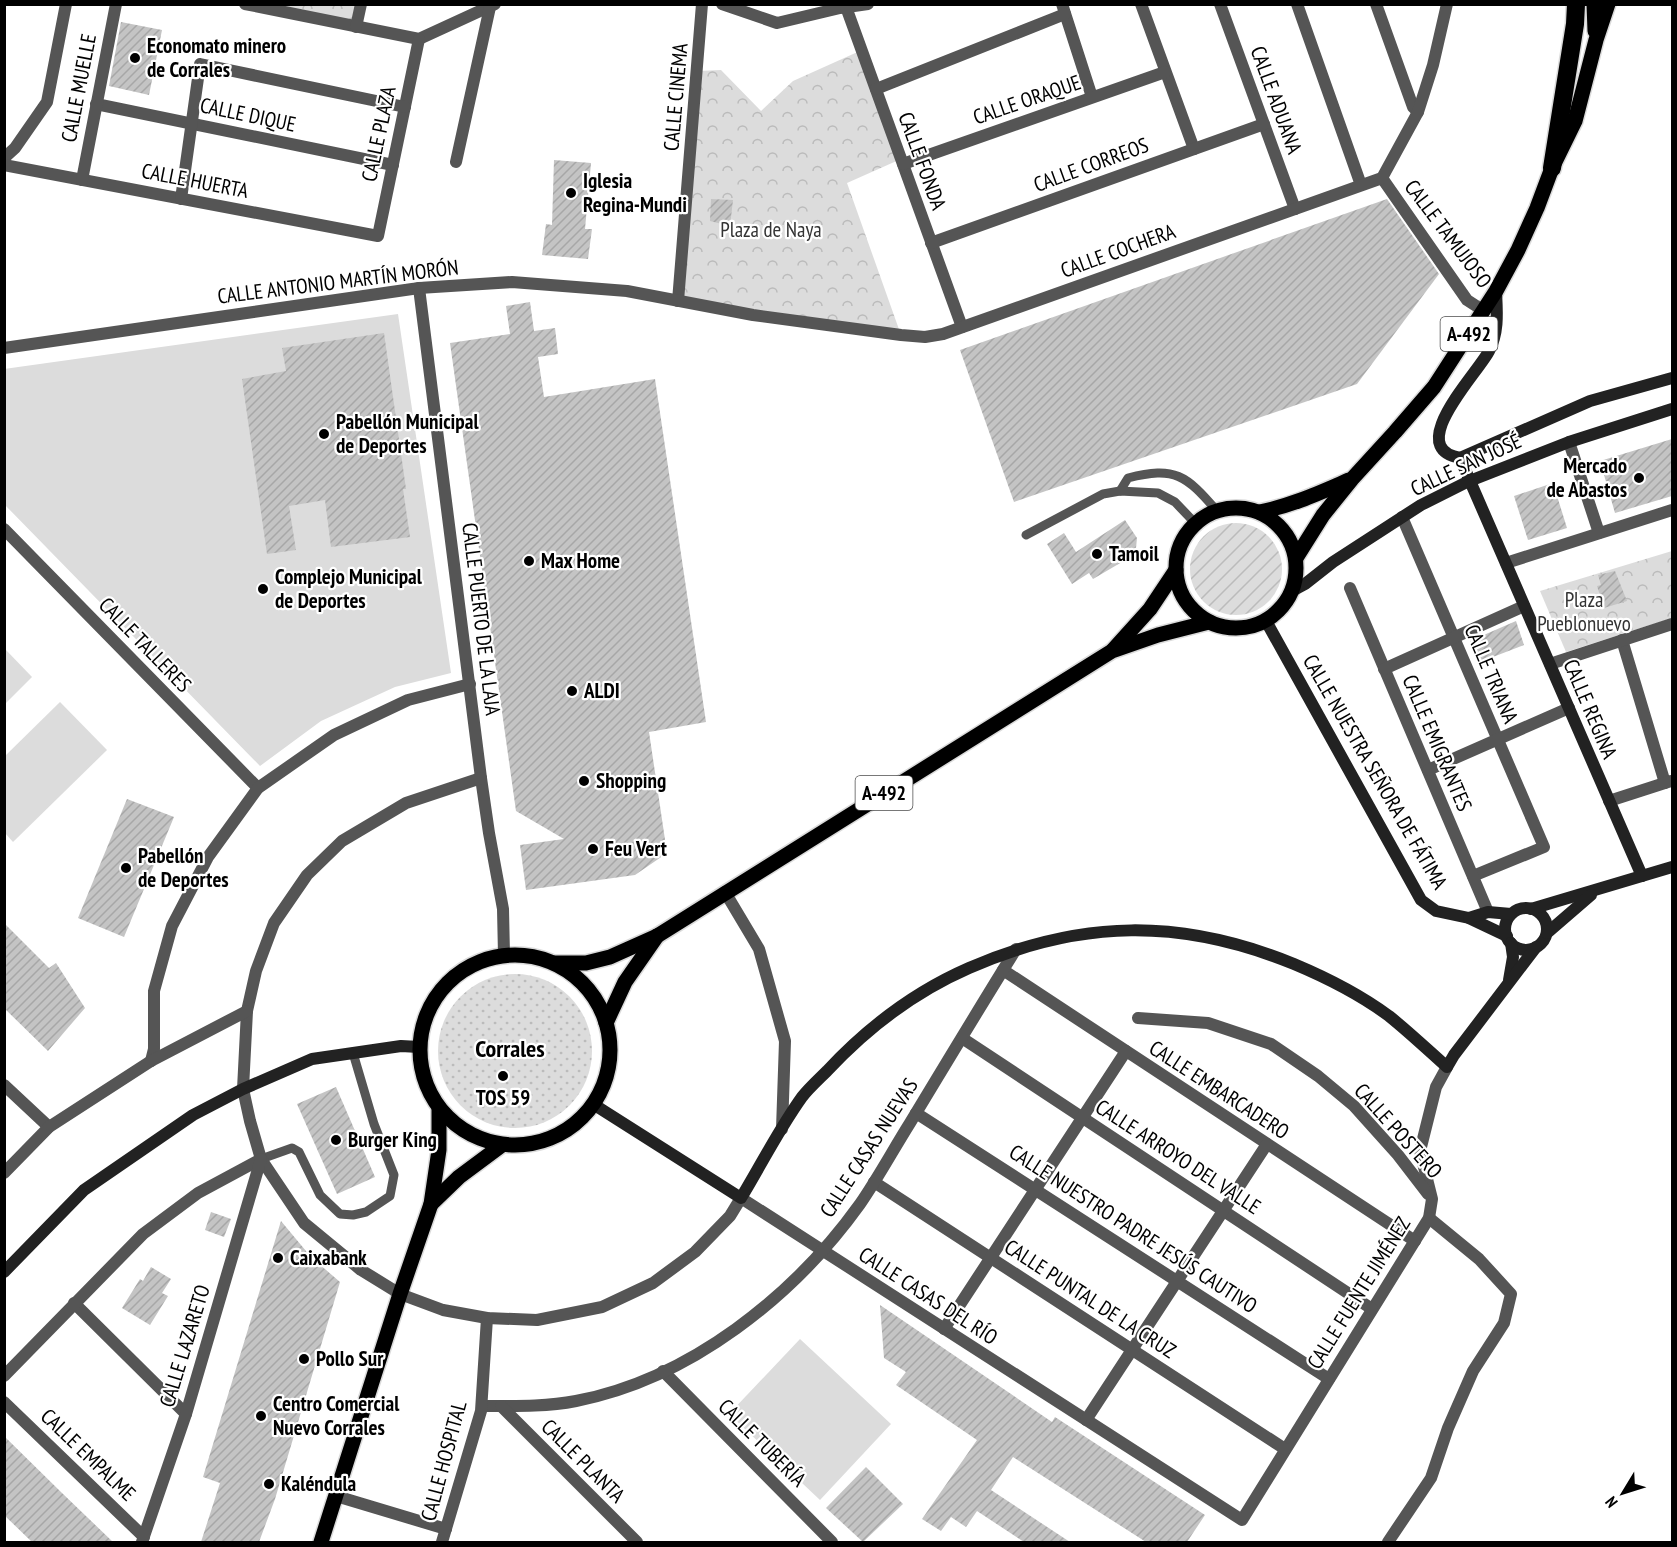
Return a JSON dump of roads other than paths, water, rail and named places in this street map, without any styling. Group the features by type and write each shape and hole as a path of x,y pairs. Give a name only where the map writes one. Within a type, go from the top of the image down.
{"highway":[{"path":"1552,168 1575,24 1576,4"}],"main road":[{"name":"A-492","path":"1594,4 1596,40"},
{"name":"A-492","path":"1352,479 1308,499 1278,509 1259,512 1238,508 1217,511 1195,523 1180,544 1176,570 1178,586 1185,600 1196,613 1209,622 1237,629 1252,627 1266,621 1286,603 1296,575 1296,558 1323,515 1434,387 1496,291 1538,208 1552,168 1575,121 1608,4"},
{"path":"1259,512 1276,523 1289,539 1296,558"},
{"name":"A-492","path":"1112,651 1150,609 1176,570"},
{"name":"A-492","path":"555,963 577,978 595,999 606,1023 610,1051 605,1079 593,1104 576,1124 553,1138 528,1145 502,1145 478,1138 457,1126 439,1109 427,1088 420,1064 419,1047 428,1008 447,982 474,963 504,955 530,956 555,963 586,963 610,957 657,936 1112,651 1158,635 1209,622"},
{"name":"A-492","path":"606,1023 625,982 657,936"},
{"name":"A-492","path":"321,1542 431,1204 439,1150 439,1109"},
{"name":"A-492","path":"431,1204 459,1177 502,1145"}],"street":[{"path":"4,158 15,148 47,102 66,4"},
{"name":"CALLE MUELLE","path":"82,180 116,4"},
{"path":"245,4 419,39 492,6"},
{"path":"356,27 361,4"},
{"name":"CALLE CINEMA","path":"678,301 702,4"},
{"path":"722,4 777,23 868,4"},
{"path":"1141,4 1194,149"},
{"name":"CALLE ADUANA","path":"1220,4 1295,209"},
{"path":"1297,4 1361,185"},
{"path":"1376,4 1413,107 1418,112"},
{"path":"1382,178 1418,112 1433,65 1447,4"},
{"path":"456,162 492,6"},
{"name":"CALLE FONDA","path":"846,7 962,327"},
{"path":"876,89 1064,9 1092,98"},
{"name":"CALLE PLAZA","path":"378,236 419,39"},
{"path":"181,199 200,64 405,107"},
{"name":"CALLE ORAQUE","path":"903,164 1165,72"},
{"name":"CALLE DIQUE","path":"96,104 393,165"},
{"name":"CALLE CORREOS","path":"931,243 1264,124"},
{"name":"CALLE HUERTA","path":"4,165 378,236"},
{"name":"CALLE COCHERA","path":"678,301 753,315 925,337 943,334 1382,178"},
{"name":"CALLE TAMUJOSO","path":"1382,178 1467,300 1484,311"},
{"name":"CALLE ANTONIO MARTÍN MORÓN","path":"4,348 418,288 512,282 627,291 678,301"},
{"name":"CALLE PUERTO DE LA LAJA","path":"418,288 481,778 503,909 504,955"},
{"path":"1460,458 1449,456 1440,446 1438,438 1445,414 1490,350 1497,326 1496,291"},
{"name":"CALLE SAN JOSÉ","path":"1460,458 1590,401 1672,380"},
{"name":"CALLE SAN JOSÉ","path":"1292,591 1421,505 1470,481 1569,442 1672,409"},
{"path":"1569,442 1599,534"},
{"name":"CALLE REGINA","path":"1460,458 1642,876"},
{"path":"1506,563 1672,510"},
{"name":"CALLE TRIANA","path":"1402,517 1544,846 1473,876"},
{"name":"CALLE TALLERES","path":"4,529 258,788"},
{"name":"CALLE EMIGRANTES","path":"1350,588 1488,912"},
{"path":"1384,669 1524,606"},
{"name":"CALLE NUESTRA SEÑORA DE FÁTIMA","path":"1266,621 1421,900 1436,911 1469,918 1509,940"},
{"path":"1550,664 1672,624"},
{"path":"1609,801 1669,782 1622,640"},
{"path":"151,1061 154,1049 154,991 172,926 208,857 258,788 334,735 408,700 470,684"},
{"path":"1428,770 1569,708"},
{"path":"481,778 406,803 342,841 307,875 274,923 256,971 247,1011 243,1089 261,1160 304,1223 332,1248 361,1270 400,1294 443,1310 487,1318 537,1320 602,1307 653,1283 695,1252 730,1216 803,1096 847,1049 884,1017 939,981 1016,949 1071,935 1134,929 1200,934 1260,950 1324,977 1388,1015 1447,1067"},
{"path":"1531,909 1672,867"},
{"path":"1547,933 1599,889"},
{"path":"725,892 759,949 785,1041 782,1130"},
{"path":"1524,908 1531,909 1542,915 1547,933 1545,939 1536,947 1522,949 1509,940 1506,925 1511,915 1524,908"},
{"name":"CALLE NUESTRA SEÑORA DE FÁTIMA","path":"1469,918 1488,912 1511,915"},
{"name":"CALLE FUENTE JIMÉNEZ","path":"1507,984 1511,975 1509,940"},
{"name":"CALLE FUENTE JIMÉNEZ","path":"1242,1520 1429,1218 1432,1198 1420,1151 1436,1087 1454,1055 1536,947"},
{"name":"CALLE CASAS NUEVAS","path":"482,1406 541,1406 578,1401 621,1389 697,1354 724,1337 785,1289 821,1251 861,1203 1016,949"},
{"name":"CALLE EMBARCADERO","path":"1003,970 1415,1241"},
{"path":"4,1173 49,1127 151,1061 247,1011"},
{"name":"CALLE POSTERO","path":"1138,1018 1208,1023 1271,1044 1318,1076 1354,1106 1398,1155 1432,1198"},
{"name":"CALLE ARROYO DEL VALLE","path":"962,1038 1372,1309"},
{"path":"4,1272 84,1190 193,1115 243,1089 312,1059 401,1046 419,1047"},
{"path":"944,1329 1126,1051"},
{"path":"4,1085 49,1127"},
{"name":"CALLE CASAS DEL RÍO","path":"593,1104 1242,1520"},
{"name":"CALLE NUESTRO PADRE JESÚS CAUTIVO","path":"916,1113 1329,1379"},
{"path":"1086,1420 1267,1144"},
{"path":"4,1376 143,1234 198,1193 261,1160"},
{"name":"CALLE LAZARETO","path":"143,1539 186,1414 261,1160"},
{"name":"CALLE PUNTAL DE LA CRUZ","path":"874,1182 1285,1449"},
{"path":"1388,1542 1431,1478 1448,1428 1473,1371 1504,1323 1511,1294 1479,1259 1429,1218"},
{"path":"74,1303 186,1414"},
{"name":"CALLE HOSPITAL","path":"445,1538 482,1406 487,1318"},
{"name":"CALLE TUBERÍA","path":"663,1371 832,1542"},
{"name":"CALLE EMPALME","path":"4,1402 143,1539"},
{"name":"CALLE PLANTA","path":"501,1406 637,1542"},
{"path":"336,1496 445,1538"}],"lane":[{"path":"1120,491 1128,478 1148,473 1173,473 1198,489 1217,511"},
{"path":"1026,535 1103,494 1120,491 1158,493 1174,502 1195,523"},
{"path":"261,1160 292,1148 299,1152 320,1196 340,1214 353,1215 366,1212 390,1196 394,1175 374,1124 352,1053"}],"place":[{"name":"Economato minero de Corrales","path":"135,58"},
{"name":"Iglesia Regina-Mundi","path":"571,193"},
{"name":"Pabellón Municipal de Deportes","path":"324,434"},
{"name":"Mercado de Abastos","path":"1639,478"},
{"name":"Tamoil","path":"1097,554"},
{"name":"Max Home","path":"529,561"},
{"name":"Complejo Municipal de Deportes","path":"263,589"},
{"name":"ALDI","path":"572,691"},
{"name":"Shopping","path":"584,781"},
{"name":"Feu Vert","path":"593,849"},
{"name":"Pabellón de Deportes","path":"126,868"},
{"name":"TOS 59","path":"503,1076"},
{"name":"Burger King","path":"336,1140"},
{"name":"Caixabank","path":"278,1258"},
{"name":"Pollo Sur","path":"304,1359"},
{"name":"Centro Comercial Nuevo Corrales","path":"261,1416"},
{"name":"Kaléndula","path":"269,1484"}],"district":[{"name":"Corrales","path":"510,1049"}],"park label":[{"name":"Plaza de Naya","path":"771,230"},
{"name":"Plaza Pueblonuevo","path":"1584,612"}]}
